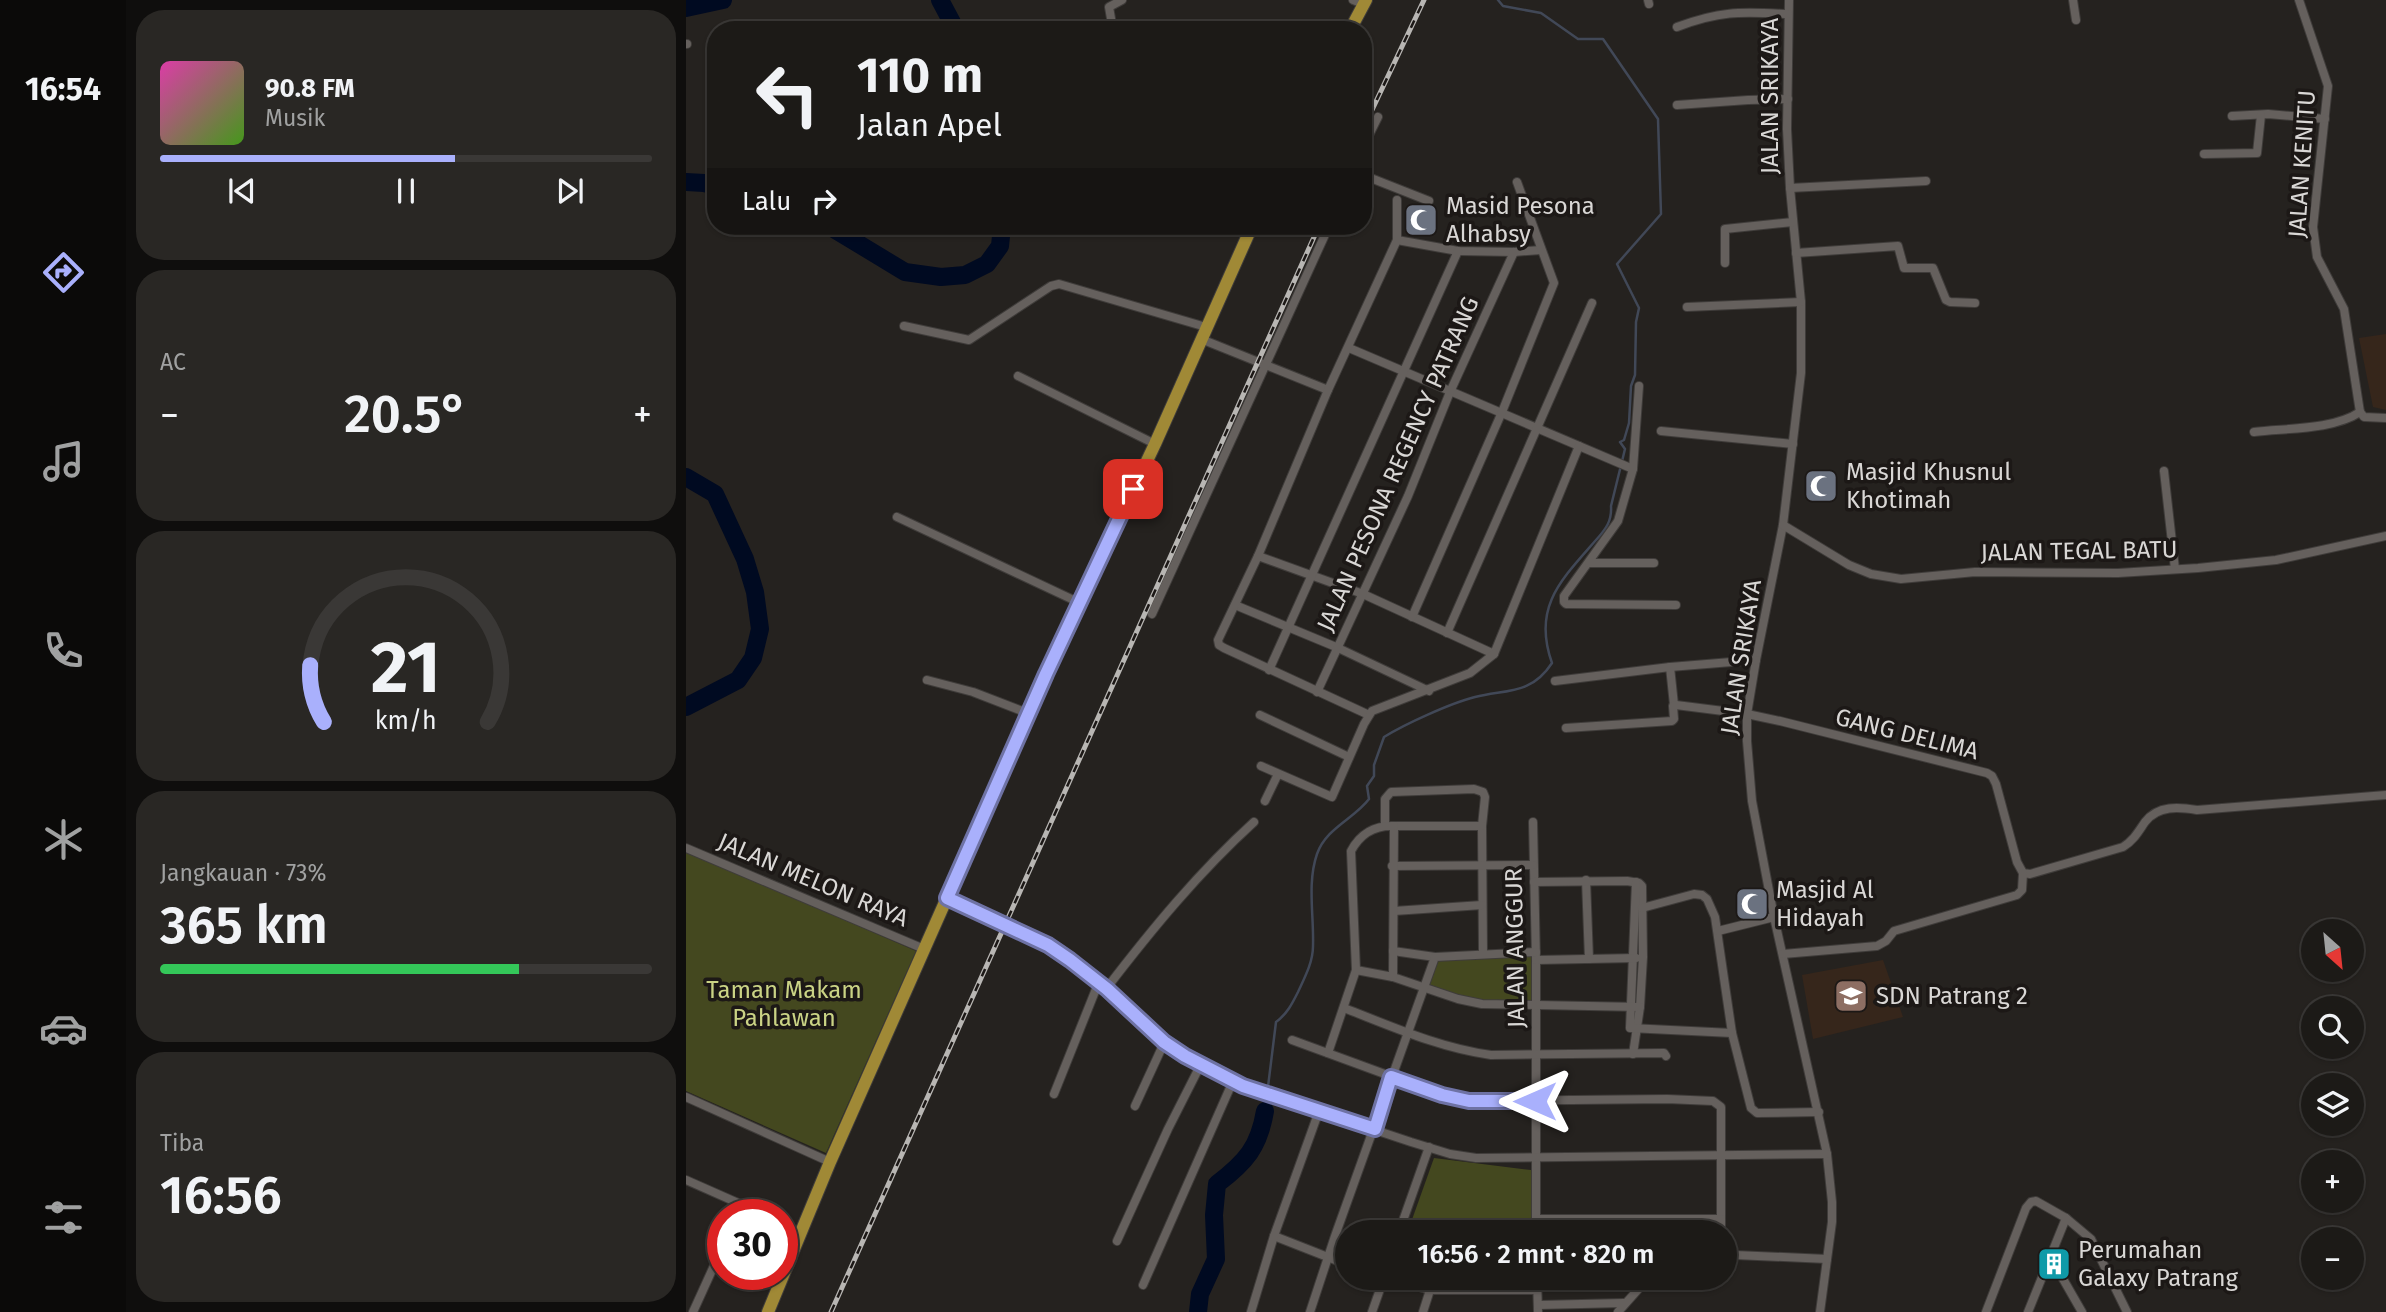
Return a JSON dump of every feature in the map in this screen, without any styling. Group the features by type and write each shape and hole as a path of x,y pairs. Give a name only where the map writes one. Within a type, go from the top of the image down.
{"main road":[{"path":"1353,21 1361,1"},
{"path":"768,1312 830,1161 1046,674 1155,444 1248,235"}],"street":[{"path":"1111,21 1109,7 1122,0"},
{"name":"JALAN SRIKAYA","path":"1789,0 1790,188 1801,302 1801,373 1783,525 1747,714 1749,779 1774,917 1827,1154 1832,1202 1820,1312"},
{"path":"2073,0 2076,20"},
{"name":"JALAN KENITU","path":"2299,0 2328,86 2313,228 2317,257 2344,309 2360,412"},
{"path":"1677,27 1720,13 1788,14"},
{"path":"1677,105 1788,99"},
{"path":"2204,154 2257,153 2261,115"},
{"path":"2232,116 2325,118"},
{"path":"1372,129 1378,117"},
{"path":"1372,179 1429,201"},
{"path":"1790,188 1926,181"},
{"path":"1412,617 1502,412 1554,283 1517,182"},
{"path":"1368,715 1269,670 1218,644 1218,639 1258,556 1328,390 1397,240 1397,200"},
{"path":"1726,263 1725,229 1793,222"},
{"path":"1152,614 1325,235"},
{"path":"1397,240 1458,251 1541,250"},
{"path":"1796,253 1898,246 1904,268 1933,268 1946,300 1975,303"},
{"path":"1269,670 1458,251"},
{"name":"JALAN PESONA REGENCY PATRANG","path":"1317,692 1408,496 1450,392 1514,252"},
{"path":"904,326 969,340 1051,286 1064,284 1204,333 1266,365 1328,390"},
{"path":"1687,307 1801,302"},
{"path":"1447,633 1592,303"},
{"path":"1349,348 1630,468"},
{"path":"1018,376 1155,444"},
{"path":"1639,386 1630,468 1617,525 1564,596 1564,602 1676,605"},
{"path":"2254,432 2336,423 2360,412 2364,417 2386,418"},
{"path":"1661,431 1793,443"},
{"path":"1261,766 1332,797 1368,715 1388,703 1429,691 1469,673 1494,654 1579,446"},
{"path":"2164,471 2175,569"},
{"path":"897,517 1080,603"},
{"name":"JALAN TEGAL BATU","path":"1783,525 1849,565 1889,578 1975,572 2118,573 2175,569 2276,560 2386,536"},
{"path":"1258,556 1363,594 1494,654"},
{"path":"1589,563 1654,563"},
{"path":"1235,605 1336,647 1429,691"},
{"path":"1555,681 1756,660"},
{"path":"1566,728 1672,722 1674,705 1670,667"},
{"path":"928,680 973,692 1030,714"},
{"path":"1674,705 1747,714"},
{"name":"GANG DELIMA","path":"1747,714 1989,775 1995,781 2017,862 2024,873"},
{"path":"1260,715 1349,757"},
{"path":"1265,802 1278,774"},
{"path":"1393,977 1392,866 1385,799 1391,792 1482,791 1485,797 1482,826 1483,954"},
{"path":"1783,954 1877,946 1886,941 1894,931 2017,895 2022,890 2024,873 2030,874 2123,847 2131,842 2147,819 2158,812 2176,807 2197,810 2386,795"},
{"path":"1107,989 1179,899 1219,854 1254,822"},
{"name":"JALAN ANGGUR","path":"1533,822 1537,1219"},
{"path":"1328,1053 1356,970 1351,851 1358,840 1369,831 1389,826 1482,826"},
{"name":"JALAN MELON RAYA","path":"686,848 924,949"},
{"path":"1392,866 1533,865"},
{"path":"1534,882 1586,880 1641,884 1643,888 1637,1030 1633,1054"},
{"path":"1586,880 1589,958"},
{"path":"1636,882 1639,958"},
{"path":"1642,908 1699,894 1709,902 1718,931 1732,1033 1753,1112 1819,1112"},
{"path":"947,898 1048,945 1107,989 1164,1042 1233,1081 1429,1147 1476,1158 1827,1154"},
{"path":"1394,911 1482,905"},
{"path":"1718,931 1774,917"},
{"path":"1393,951 1435,957 1483,954 1639,958"},
{"path":"1311,1312 1435,957"},
{"path":"1356,970 1393,977 1482,1004 1636,1007"},
{"path":"1054,1094 1098,984"},
{"path":"1344,1008 1467,1052 1491,1055 1664,1053 1666,1056"},
{"path":"1637,1030 1732,1033"},
{"path":"1292,1040 1442,1095 1469,1101 1667,1099 1718,1102 1721,1107 1721,1219 1537,1219"},
{"path":"1135,1106 1164,1042"},
{"path":"1118,1241 1168,1129 1201,1064"},
{"path":"1143,1285 1233,1081"},
{"path":"686,1097 830,1161"},
{"path":"1251,1312 1274,1237 1319,1111"},
{"path":"1403,1220 1429,1147"},
{"path":"686,1180 730,1199"},
{"path":"1986,1312 2026,1208 2036,1201 2066,1218 2091,1239 2126,1312"},
{"path":"2028,1312 2066,1218"},
{"path":"1274,1237 1335,1261"},
{"path":"1737,1255 1827,1259"},
{"path":"2051,1258 2082,1312"},
{"path":"693,1312 707,1281"},
{"path":"1372,1312 1381,1290"},
{"path":"1423,1312 1430,1290"},
{"path":"1537,1290 1538,1309 1624,1303"},
{"path":"1618,1312 1637,1290"}],"shaded area":[{"path":"2386,334 2386,410 2373,407 2359,338"},
{"name":"SDN Patrang 2","path":"1883,960 1903,1017 1813,1039 1802,975"}],"green space":[{"name":"Taman Makam Pahlawan","path":"686,851 916,951 826,1153 686,1091"},
{"path":"1535,953 1535,1006 1481,1003 1424,987 1436,956"},
{"path":"1434,1158 1531,1170 1532,1220 1412,1220"}],"waterway":[{"path":"686,8 723,0"},
{"path":"940,0 951,21"},
{"path":"1265,1111 1276,1022 1294,1001 1312,958 1312,876 1321,845 1333,830 1369,799 1367,786 1374,776 1374,765 1384,737 1454,704 1527,686 1536,681 1552,663 1547,643 1548,610 1561,582 1608,524 1625,449 1620,442 1624,440 1629,423 1639,308 1617,264 1661,214 1658,119 1603,39 1578,39 1541,13 1503,6 1498,0"},
{"path":"686,182 707,184"},
{"path":"844,235 905,272 941,277 965,275 987,264 1000,246 1001,235"},
{"path":"686,477 715,494 745,559 755,592 760,629 753,658 738,680 686,707"},
{"path":"1198,1312 1200,1294 1216,1259 1214,1215 1217,1184 1250,1153 1265,1111"}],"railway":[{"path":"1372,110 1424,0"},
{"path":"831,1312 1315,235"}],"place":[{"name":"Masid Pesona Alhabsy","path":"1421,220"},
{"name":"Masjid Khusnul Khotimah","path":"1821,486"},
{"name":"Masjid Al Hidayah","path":"1752,904"},
{"name":"SDN Patrang 2","path":"1851,996"},
{"name":"Perumahan Galaxy Patrang","path":"2054,1264"}],"route":[{"path":"1133,489 1046,674 947,898 1048,945 1107,989 1164,1042 1243,1086 1375,1129 1391,1077 1442,1095 1469,1101 1535,1101"}]}
